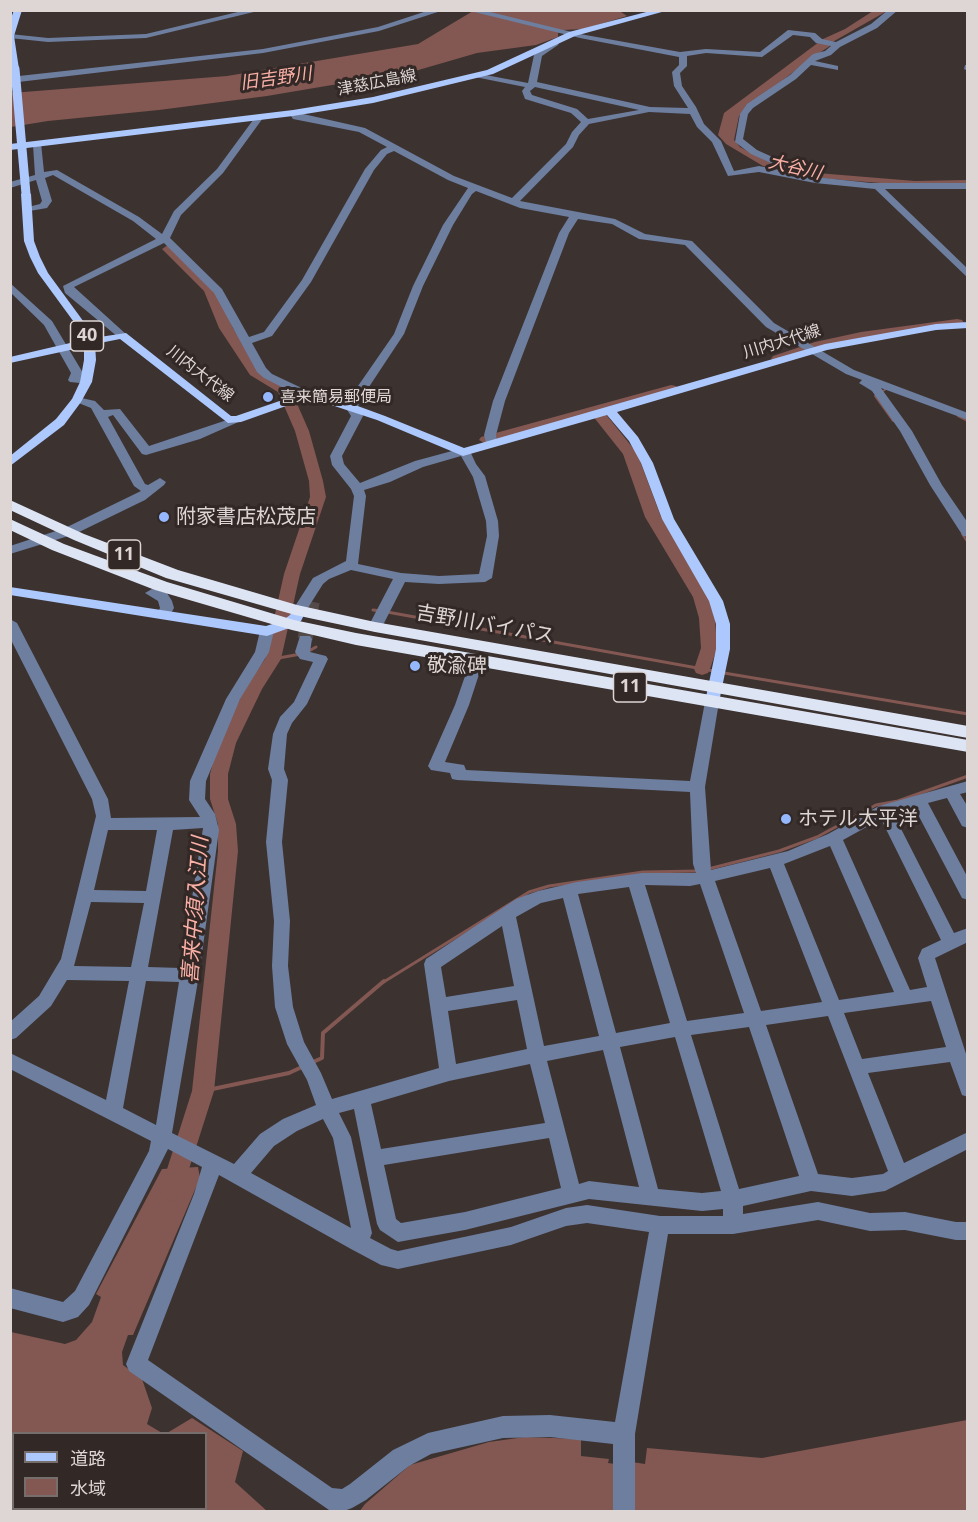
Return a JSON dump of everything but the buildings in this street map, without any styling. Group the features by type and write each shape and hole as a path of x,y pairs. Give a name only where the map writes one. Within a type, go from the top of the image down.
{"highway":[{"name":"吉野川バイパス","path":"10,504 79,537 237,601 295,635 356,639 477,660 716,684 968,746"},
{"name":"吉野川バイパス","path":"10,524 42,540 161,586 237,601"},
{"name":"吉野川バイパス","path":"295,635 379,618 968,732"}],"main road":[{"name":"40","path":"10,462 60,422 77,400 86,382 90,360 89,342 84,329 43,273 29,241 15,69 10,36 18,10"},
{"name":"津慈広島線","path":"10,147 259,118 373,100 478,75 508,65 567,33 665,10"},
{"name":"川内大代線","path":"122,335 228,419 237,420 295,399 331,400 464,452 490,440 609,410 811,350 863,338 936,327 968,325"},
{"path":"10,360 122,335"},
{"path":"609,410 634,440 646,463 668,519 716,601 723,624 723,649 716,684"},
{"path":"10,591 295,635"}],"street":[{"path":"10,36 48,40 146,36 258,10"},
{"path":"10,80 262,51 379,29 440,10"},
{"path":"894,10 874,26 835,44 828,53 808,62 793,77 750,106 737,136 741,145 778,164 806,172 878,178 968,177"},
{"path":"470,11 567,33 681,54 706,51 762,55 791,32 812,35 819,40 835,44"},
{"path":"555,41 555,44 538,54 531,85 526,92 528,97 574,111 586,122"},
{"path":"681,54 684,62 676,72 681,92 700,125 716,141 731,174 767,170 807,179 878,187 968,186"},
{"path":"808,62 835,68"},
{"path":"478,75 654,111"},
{"path":"514,202 570,145 575,134 586,122 654,111 694,111"},
{"path":"293,113 296,117 362,130 451,178 536,210 621,224 643,237 688,243 765,321 811,350 850,372 968,417"},
{"path":"122,335 69,291 68,285 164,239 177,213 220,171 259,118"},
{"path":"27,210 44,206 47,201 40,176 38,145"},
{"path":"245,342 268,334 274,327 307,280 328,238 355,200 370,169 384,152 394,147"},
{"path":"10,185 54,172 136,219 164,239 218,291 261,370 268,376 302,392 295,399"},
{"path":"878,187 968,274"},
{"path":"350,566 355,552 360,496 357,488 338,465 336,456 357,416 353,408 355,399 399,334 418,286 448,225 468,192 474,188"},
{"path":"490,440 499,401 532,312 574,216"},
{"path":"10,286 48,323 77,373 74,380 86,382"},
{"path":"811,350 836,371 879,393 906,431 968,533"},
{"path":"77,400 91,403 140,486 150,491"},
{"path":"100,415 116,411 146,451 196,436 237,420"},
{"path":"357,488 386,479 419,464 464,452 470,465 479,476 492,521 493,536 485,578 439,580 401,577 350,566 332,572 318,581 295,635 300,704 285,721 280,734 276,769 280,780 274,842 282,921 280,966 284,1007 302,1055 342,1137 362,1233 358,1243"},
{"path":"10,550 70,531 141,497 160,482"},
{"path":"313,598 332,572"},
{"path":"379,618 401,577"},
{"path":"152,593 162,596 165,601 168,608 164,615"},
{"path":"10,623 102,811 85,896 69,959 45,1001 10,1033"},
{"path":"10,1298 63,1312 71,1310 82,1298 167,1138 211,830 207,814 197,800 198,781 233,699 262,652 295,635"},
{"path":"477,660 462,705 436,766 459,769 457,775 697,787"},
{"path":"716,684 697,787 704,871 811,1182"},
{"path":"449,1073 432,964 506,917 522,904 538,897 569,891 635,880 690,880 704,871 775,861 834,838 884,810 968,786"},
{"path":"950,790 968,822"},
{"path":"919,801 968,894"},
{"path":"884,810 951,943"},
{"path":"102,811 166,825 209,822"},
{"path":"113,1112 140,976 166,825"},
{"path":"834,838 905,997"},
{"path":"775,861 899,1174"},
{"path":"635,880 733,1198 733,1225"},
{"path":"569,891 649,1189 649,1197"},
{"path":"85,896 153,897"},
{"path":"506,917 509,920 537,1055 572,1193"},
{"path":"968,934 928,954 926,958 968,1089"},
{"path":"63,973 190,975"},
{"path":"438,1005 524,992"},
{"path":"237,1175 267,1140 290,1125 327,1110 449,1073 680,1029 937,993"},
{"path":"858,1067 957,1053"},
{"path":"10,1060 211,1161 358,1243 388,1258 398,1260 511,1236 566,1217 587,1214 660,1225 733,1225 818,1211 870,1222 905,1221 968,1231"},
{"path":"361,1100 387,1224 398,1233 465,1221 589,1190 702,1202 811,1182 852,1187 885,1182 968,1140"},
{"path":"375,1158 556,1129"},
{"path":"211,1161 204,1194 136,1364 329,1500 344,1500 358,1492 401,1458 428,1444 503,1427 550,1426 624,1434"},
{"path":"624,1512 626,1458 624,1434 660,1225"}],"water":[{"name":"旧吉野川","path":"618,10 627,16 584,29 563,30 558,33 558,37 536,45 477,53 415,71 267,96 11,127 11,93 227,76 418,44 473,11"},
{"path":"873,11 887,11 829,44 830,46 743,111 739,116 734,140 740,147 759,157 779,166 805,172 915,181 967,180 967,184 880,183 818,178 763,166 726,144 718,135 724,113 823,39 845,29"},
{"path":"198,1167 200,1178 133,1335 128,1335 122,1352 123,1365 142,1379 152,1408 147,1424 160,1432 12,1432 12,1510 207,1510 207,1432 169,1432 192,1418 243,1451 235,1482 267,1511 11,1512 11,1332 65,1344 76,1340 92,1322 101,1297 96,1294 162,1169"},
{"path":"967,1420 967,1511 359,1512 365,1504 410,1465 489,1442 525,1437 581,1439 581,1456 609,1459 608,1463 631,1466 632,1462 645,1464 647,1448 762,1458"}],"waterway":[{"name":"喜来中須入江川","path":"168,249 210,290 226,328 255,372 284,390 302,431 316,481 318,497 292,574 273,659 254,688 227,743 219,774 219,799 227,824 228,851 203,1091 171,1191"},
{"path":"778,359 820,345 861,336 957,323"},
{"path":"595,410 671,389"},
{"path":"886,389 875,396 893,421"},
{"path":"486,440 595,410"},
{"path":"595,410 630,453 653,517 701,597 707,618 709,648 702,669"},
{"path":"958,416 968,421"},
{"path":"962,534 968,543"},
{"path":"373,610 381,611"},
{"path":"387,612 714,671"},
{"path":"307,652 316,647"},
{"path":"273,659 301,654"},
{"path":"724,673 968,714"},
{"path":"708,869 779,851 817,837 876,805 898,801 968,776"},
{"path":"382,983 529,892 549,886 643,872 698,871"},
{"path":"313,1062 322,1058 323,1033 384,981"},
{"path":"203,1091 289,1073 302,1067"}],"tunnel":[{"path":"305,639 313,598"}],"place":[{"name":"喜来簡易郵便局","path":"268,397"},
{"name":"附家書店松茂店","path":"164,517"},
{"name":"敬渝碑","path":"415,666"},
{"name":"ホテル太平洋","path":"786,819"}],"water label":[{"name":"大谷川","path":"795,168"}]}
